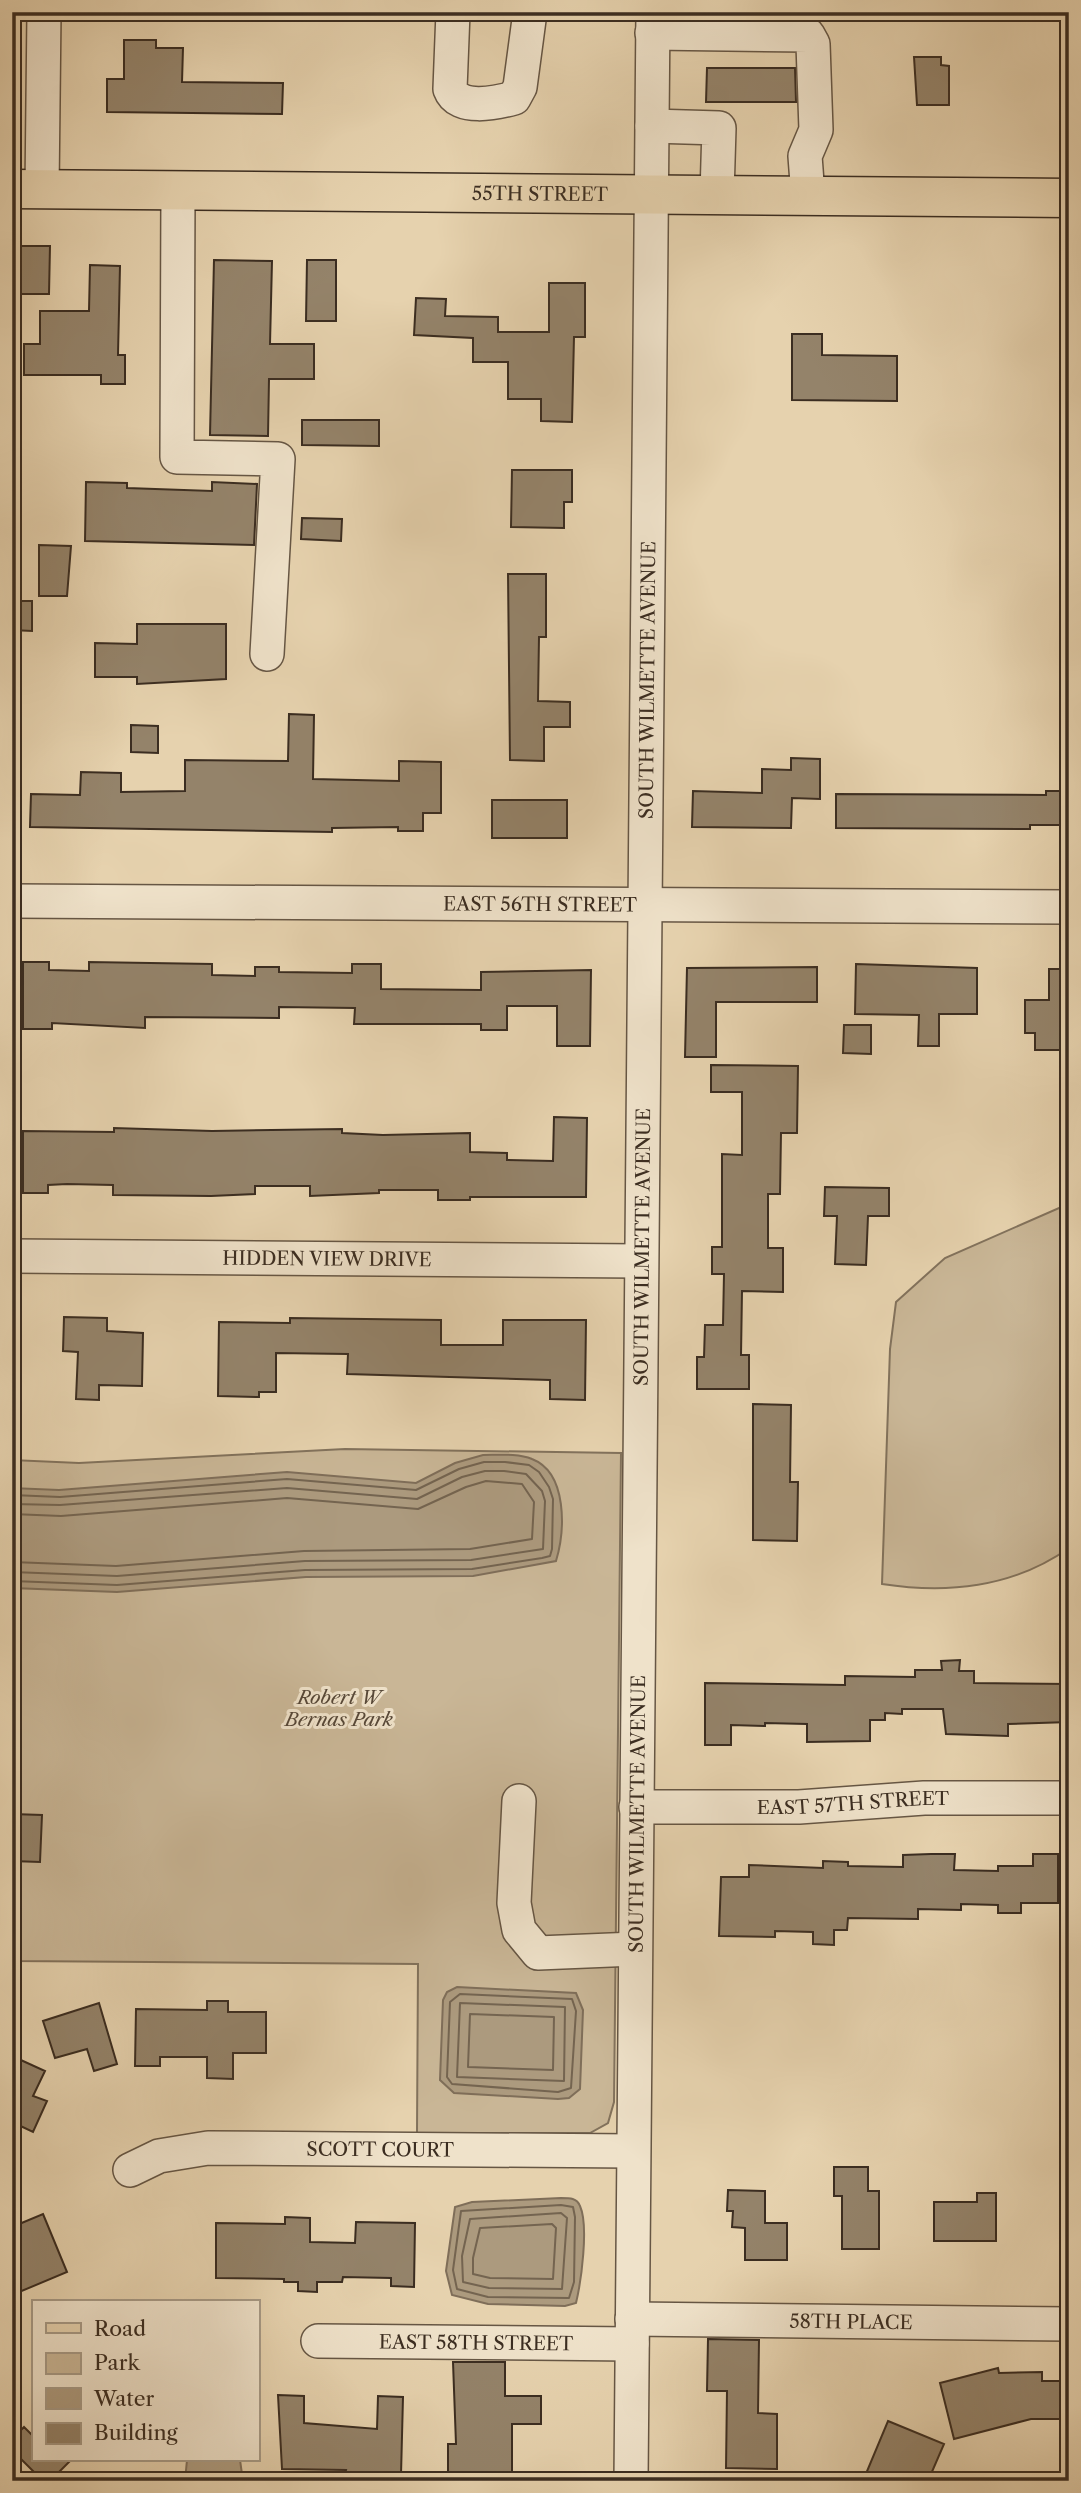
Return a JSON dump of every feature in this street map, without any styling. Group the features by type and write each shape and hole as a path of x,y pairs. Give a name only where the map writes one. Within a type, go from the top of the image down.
{"main road":[{"name":"55TH STREET","path":"27,189 1069,198"}],"street":[{"path":"27,189 44,12"},
{"path":"453,12 450,89 456,99 468,104 514,98 520,87 530,12"},
{"path":"652,23 808,35 813,44 816,130 805,156 807,196"},
{"name":"SOUTH WILMETTE AVENUE","path":"631,2481 652,23"},
{"path":"652,126 719,128 718,194"},
{"path":"178,190 177,457 278,459 267,654"},
{"name":"EAST 56TH STREET","path":"12,901 1069,907"},
{"name":"HIDDEN VIEW DRIVE","path":"12,1256 641,1261"},
{"name":"EAST 57TH STREET","path":"636,1807 799,1807 924,1798 1069,1798"},
{"path":"519,1801 514,1903 519,1930 538,1953 635,1950"},
{"name":"SCOTT COURT","path":"130,2169 159,2156 208,2148 633,2151"},
{"name":"58TH PLACE","path":"632,2332 1069,2324"},
{"name":"EAST 58TH STREET","path":"318,2341 632,2332"}],"green space":[{"path":"1059,1208 1069,1208 1069,1548 1026,1571 979,1584 931,1588 882,1584 890,1349 896,1302 945,1258"},
{"name":"Robert W Bernas Park","path":"345,1449 621,1453 614,2102 608,2123 590,2133 417,2133 418,1964 12,1961 12,1460 79,1463"}],"water":[{"path":"483,1455 526,1457 544,1466 552,1477 558,1490 562,1519 556,1561 473,1576 306,1577 117,1592 12,1588 12,1488 59,1490 287,1472 416,1483 455,1463"},
{"path":"457,1987 576,1993 583,2010 580,2089 569,2098 558,2099 454,2093 440,2080 443,2000 447,1992"},
{"path":"561,2198 577,2201 583,2215 583,2254 576,2303 565,2306 488,2304 452,2295 446,2271 455,2207 472,2202"},
{"path":"187,2462 240,2462 243,2481 185,2481"}],"building":[{"path":"124,40 156,40 156,48 183,48 182,82 283,83 282,114 107,112 107,79 124,79"},
{"path":"914,57 941,57 941,65 949,66 949,105 917,105"},
{"path":"707,68 795,68 796,102 706,102"},
{"path":"12,246 50,246 49,294 12,294"},
{"path":"214,260 272,261 270,344 314,344 314,379 269,379 268,436 210,435"},
{"path":"307,260 336,260 336,321 306,321"},
{"path":"90,265 120,266 118,355 125,355 125,384 101,384 101,375 24,375 24,344 40,344 40,311 89,311"},
{"path":"549,283 585,283 585,337 574,337 572,422 541,421 541,399 508,399 508,362 473,362 473,338 414,335 416,298 446,299 445,316 498,317 498,332 549,332"},
{"path":"792,334 822,334 822,355 897,356 897,401 792,400"},
{"path":"302,420 379,420 379,446 302,445"},
{"path":"512,470 572,470 572,502 564,502 564,528 511,527"},
{"path":"86,482 127,483 127,488 212,491 212,482 257,484 254,545 85,541"},
{"path":"302,518 342,519 341,541 301,539"},
{"path":"39,545 71,546 67,596 39,596"},
{"path":"508,574 546,574 546,637 539,637 538,701 570,702 570,727 544,727 544,761 510,760"},
{"path":"12,601 32,601 32,631 12,630"},
{"path":"137,624 226,624 226,679 137,684 137,677 95,677 95,643 137,644"},
{"path":"289,714 314,715 313,779 399,781 399,761 441,762 441,813 423,813 423,831 398,831 398,827 332,828 332,832 30,827 31,794 80,795 81,772 121,773 121,792 185,791 185,760 288,761"},
{"path":"131,725 158,726 158,753 131,752"},
{"path":"791,758 820,759 820,799 792,798 791,828 692,827 693,791 762,793 762,769 791,770"},
{"path":"1046,791 1069,791 1069,825 1030,825 1030,829 836,828 836,794 1046,795"},
{"path":"492,800 567,800 567,838 492,838"},
{"path":"23,962 49,962 49,970 89,971 89,962 212,964 212,975 255,976 255,967 279,967 279,972 352,973 352,964 381,964 381,989 481,990 481,972 591,970 590,1046 557,1046 557,1006 507,1006 507,1030 481,1030 481,1024 354,1024 355,1008 279,1007 279,1018 145,1017 145,1028 52,1023 52,1029 23,1029"},
{"path":"856,964 977,968 977,1014 939,1014 939,1046 918,1046 919,1015 855,1014"},
{"path":"817,967 817,1002 716,1002 716,1057 685,1057 687,968"},
{"path":"1049,969 1069,969 1069,1050 1035,1050 1035,1033 1025,1033 1025,1000 1049,1000"},
{"path":"844,1025 871,1025 871,1054 843,1053"},
{"path":"711,1065 798,1066 797,1133 781,1133 780,1194 768,1194 768,1248 783,1248 783,1292 742,1291 741,1355 749,1355 749,1389 697,1389 697,1357 704,1357 705,1325 723,1325 724,1274 712,1274 712,1247 722,1247 722,1154 742,1155 742,1092 711,1092"},
{"path":"554,1117 587,1118 586,1197 470,1197 470,1200 438,1200 438,1190 379,1190 379,1193 310,1196 310,1186 255,1186 255,1194 113,1195 113,1185 67,1184 48,1185 48,1193 23,1193 23,1131 114,1132 114,1128 212,1131 342,1129 342,1133 383,1135 470,1133 470,1152 507,1153 507,1160 553,1161"},
{"path":"825,1187 889,1188 889,1216 868,1216 866,1265 835,1264 837,1216 824,1216"},
{"path":"64,1317 107,1318 107,1331 143,1333 142,1386 99,1385 99,1400 76,1399 78,1352 63,1351"},
{"path":"290,1318 441,1320 441,1345 503,1345 503,1320 586,1320 585,1400 550,1399 550,1380 347,1374 348,1354 276,1353 276,1392 259,1392 259,1397 218,1396 219,1322 290,1323"},
{"path":"753,1404 791,1405 790,1482 798,1482 797,1541 753,1540"},
{"path":"960,1660 959,1671 974,1671 974,1683 1069,1684 1069,1722 1008,1724 1008,1736 946,1734 943,1709 902,1709 902,1714 885,1713 885,1720 870,1720 870,1741 807,1742 807,1724 765,1723 765,1726 731,1725 731,1745 705,1745 705,1683 845,1685 845,1676 915,1677 915,1670 942,1670 941,1661"},
{"path":"12,1814 42,1815 40,1862 12,1861"},
{"path":"955,1854 954,1870 998,1871 998,1866 1033,1866 1033,1854 1058,1854 1058,1903 1021,1903 1021,1913 998,1913 998,1905 961,1904 961,1910 918,1909 918,1919 848,1918 847,1930 834,1930 834,1945 813,1944 813,1932 775,1931 775,1937 719,1936 721,1877 749,1877 749,1865 823,1868 823,1861 848,1862 848,1866 903,1867 903,1855"},
{"path":"207,2001 228,2001 228,2012 266,2012 266,2053 233,2053 233,2079 207,2078 207,2057 160,2057 160,2066 135,2066 136,2009 207,2010"},
{"path":"99,2003 117,2064 94,2071 87,2049 55,2058 43,2021"},
{"path":"12,2056 45,2071 33,2096 47,2101 33,2132 12,2122"},
{"path":"834,2167 868,2167 868,2191 879,2191 879,2249 842,2249 842,2196 834,2196"},
{"path":"728,2190 765,2191 765,2223 787,2223 787,2260 745,2260 745,2228 732,2227 733,2211 727,2211"},
{"path":"977,2193 996,2193 996,2241 934,2241 934,2202 977,2202"},
{"path":"43,2214 67,2272 12,2295 12,2227"},
{"path":"285,2217 310,2218 310,2242 355,2243 356,2222 415,2223 414,2287 391,2286 391,2278 343,2277 342,2282 317,2282 317,2292 298,2291 298,2282 284,2282 284,2279 216,2278 216,2223 285,2224"},
{"path":"708,2339 759,2340 758,2413 777,2414 777,2469 726,2468 727,2391 707,2391"},
{"path":"453,2362 505,2362 505,2396 541,2396 541,2424 512,2424 512,2481 448,2481 448,2444 456,2444"},
{"path":"998,2368 999,2373 1042,2372 1042,2381 1069,2381 1069,2419 1031,2419 954,2439 940,2383"},
{"path":"278,2395 304,2396 304,2423 377,2429 378,2396 403,2397 401,2475 384,2474 384,2481 360,2481 360,2474 345,2474 346,2470 282,2469"},
{"path":"888,2421 944,2444 928,2481 875,2481 865,2476"},
{"path":"24,2427 32,2435 32,2462 69,2462 50,2481 43,2481 12,2450 12,2439"}]}
